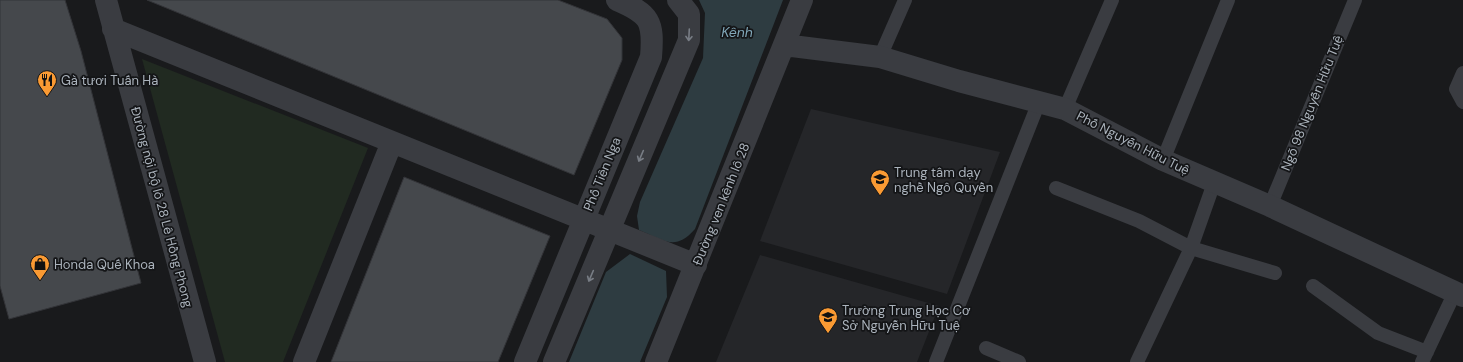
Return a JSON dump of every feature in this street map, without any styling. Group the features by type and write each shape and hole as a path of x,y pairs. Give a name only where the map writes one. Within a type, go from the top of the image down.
{"street":[{"name":"Đường nội bộ lô 28 Lê Hồng Phong","path":"106,0 205,362"},
{"name":"Phố Tiên Nga","path":"525,362 651,57 653,36 649,20 636,8 617,0"},
{"path":"554,362 690,40 689,14 678,0"},
{"name":"Đường ven kênh lô 28","path":"656,362 802,0"},
{"path":"113,29 696,265"},
{"name":"Phố Nguyễn Hữu Tuệ","path":"784,45 880,57 960,82 1065,109 1163,160 1270,206 1459,294"},
{"path":"304,362 392,142"}],"lane":[{"path":"880,57 906,0"},
{"path":"1065,109 1112,0"},
{"path":"1163,160 1228,0"},
{"name":"Ngõ 98 Nguyễn Hữu Tuệ","path":"1270,206 1354,0"},
{"path":"1463,73 1456,89 1463,102"},
{"path":"936,362 1039,102"},
{"path":"1138,362 1191,248 1214,183"},
{"path":"1056,188 1139,221 1191,248 1275,273"},
{"path":"1313,286 1378,333 1424,357 1459,294"},
{"path":"986,348 1019,362"}],"shaded area":[{"path":"142,59 368,148 283,362 225,362"},
{"name":"Trung tâm dạy nghề Ngô Quyền","path":"811,109 1000,152 947,294 760,241"},
{"name":"Trường Trung Học Cơ Sở Nguyễn Hữu Tuệ","path":"760,255 939,306 917,362 716,362"}],"water":[{"name":"Kênh","path":"699,0 783,0 695,229 681,240 669,242 639,230 637,216 640,202 703,58 705,13"},
{"path":"630,254 666,271 667,297 640,362 569,362 606,272"}],"building":[{"path":"0,0 65,0 81,51 141,283 9,319 0,286"},
{"path":"147,0 558,0 607,19 622,38 622,60 574,175"},
{"path":"404,177 550,236 498,362 331,362"}],"place":[{"name":"Gà tươi Tuấn Hà","path":"47,97"},
{"name":"Trung tâm dạy nghề Ngô Quyền","path":"880,196"},
{"name":"Honda Quế Khoa","path":"40,281"},
{"name":"Trường Trung Học Cơ Sở Nguyễn Hữu Tuệ","path":"828,334"}]}
